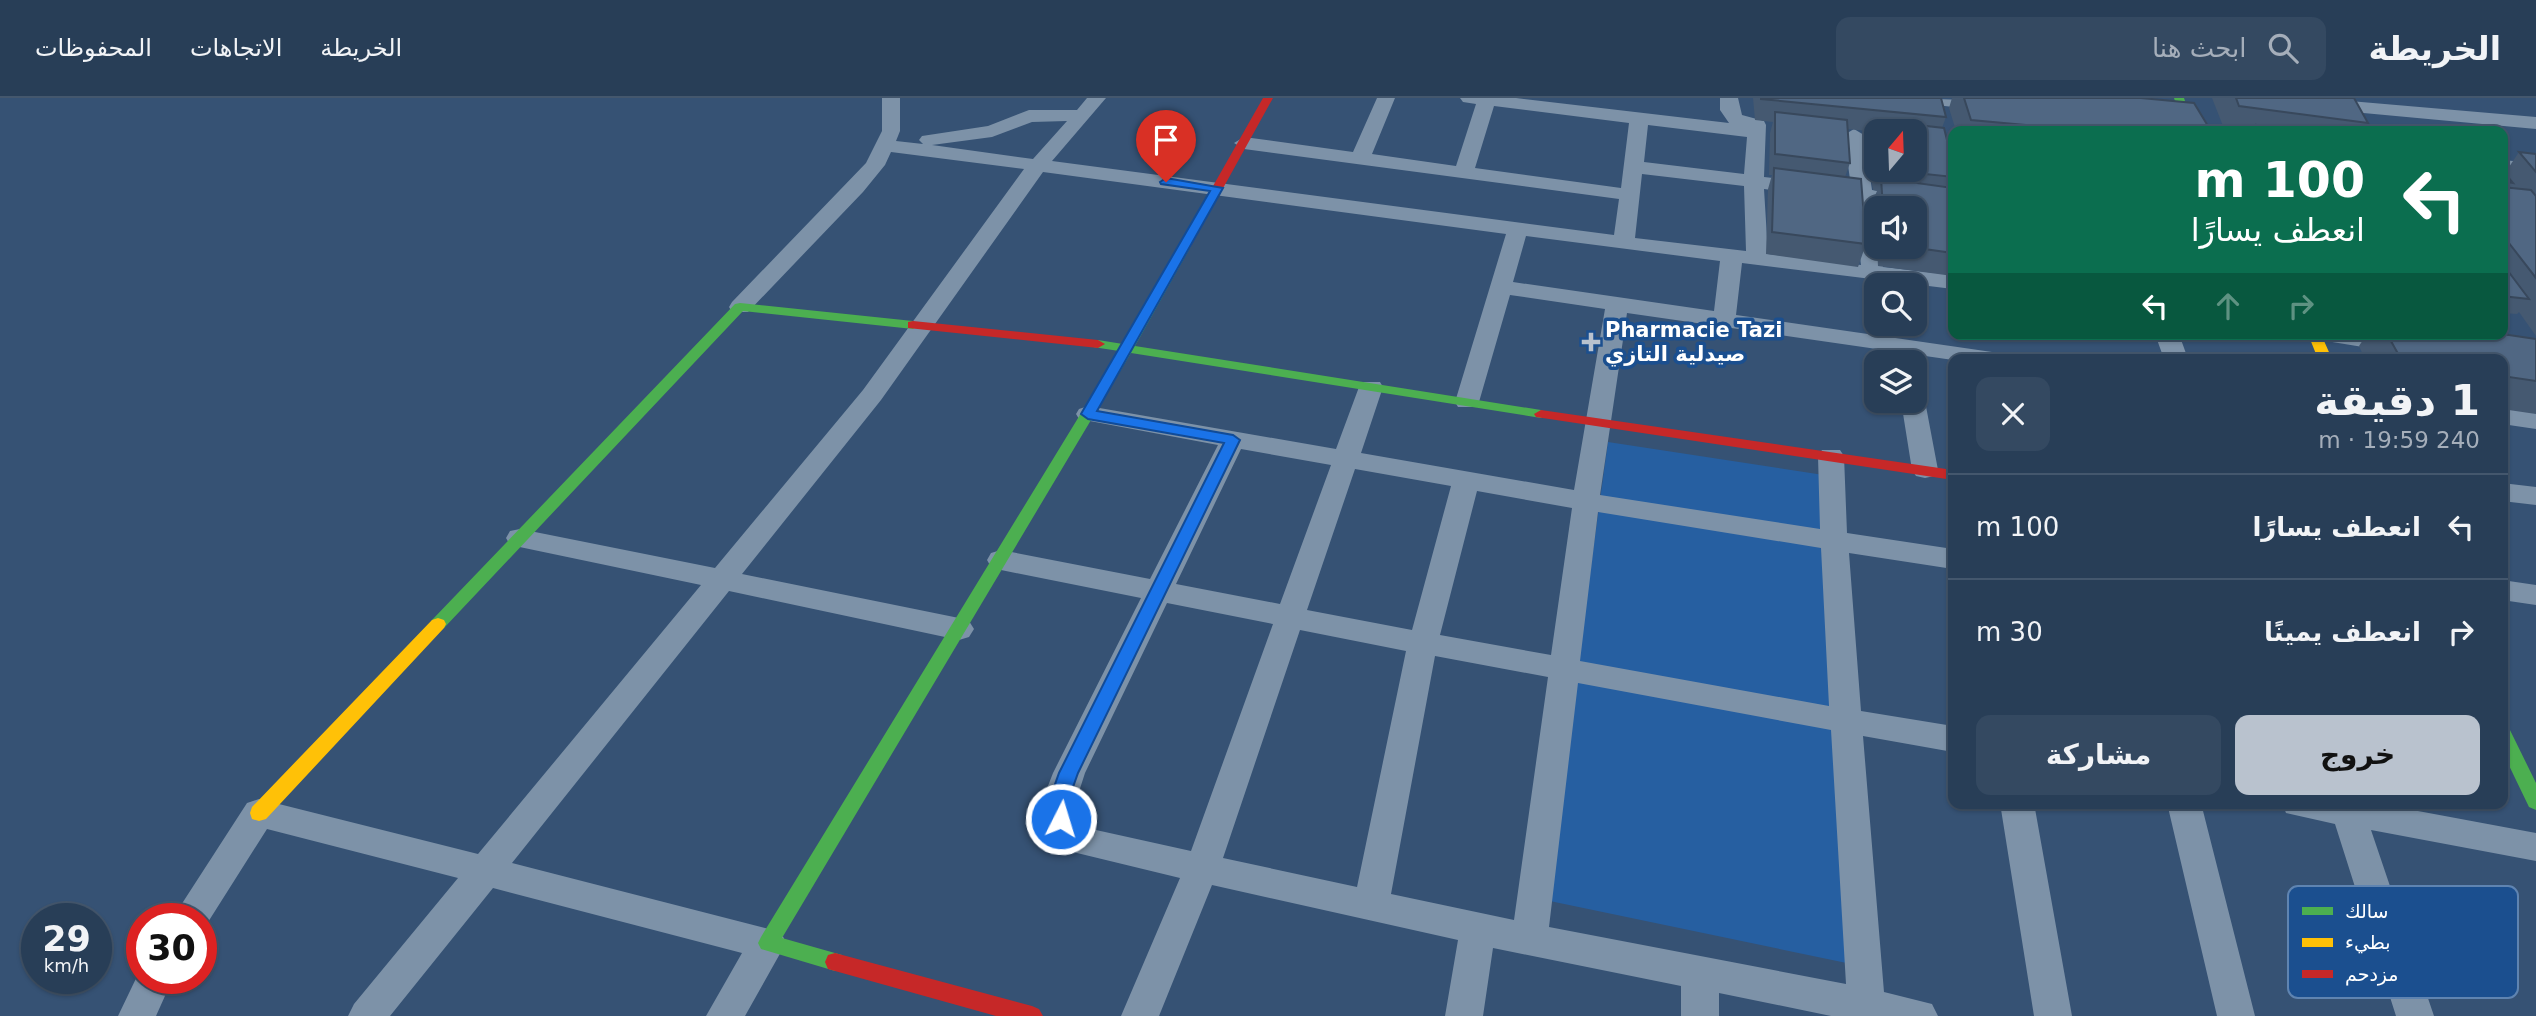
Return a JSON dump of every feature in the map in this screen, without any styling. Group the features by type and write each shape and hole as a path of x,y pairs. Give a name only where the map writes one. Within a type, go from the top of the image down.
{"street":[{"path":"201,903 259,813 856,188 886,145 891,131 891,98"},
{"path":"367,1016 483,870 872,395 920,324 1037,166 1097,98"},
{"path":"725,1016 1128,347 1268,98"},
{"path":"1360,159 1387,98"},
{"path":"1729,98 1729,110 1735,119 1761,128"},
{"path":"2179,98 2188,126"},
{"path":"1948,147 1928,99 2006,107"},
{"path":"1467,222 1473,175 1493,100 1639,118 1761,128"},
{"path":"2336,102 2536,123"},
{"path":"2336,102 2348,126"},
{"path":"918,147 939,137 992,131 1029,116 1084,114"},
{"path":"1624,243 1632,195 1639,118"},
{"path":"1757,257 1754,180 1761,128"},
{"path":"1864,137 1847,135 1862,194 1873,271"},
{"path":"1244,143 1632,195"},
{"path":"886,145 918,147 1037,166 1624,243 1948,281"},
{"path":"1927,146 1948,151"},
{"path":"1634,167 1948,205"},
{"path":"2508,167 2536,169"},
{"path":"1467,402 1518,229"},
{"path":"1724,321 1732,254"},
{"path":"1499,287 1724,321 1883,350"},
{"path":"1529,940 1586,501 1617,306"},
{"path":"740,307 1128,347 1597,423 1948,474"},
{"path":"2363,340 2419,349"},
{"path":"1927,355 1948,356"},
{"path":"1140,1016 1201,870 1371,387"},
{"path":"1915,413 1925,470"},
{"path":"1088,414 1586,501 1948,558"},
{"path":"2508,417 2536,421"},
{"path":"1233,440 1069,773 1058,804 1061,819 1069,832 1089,843 1201,870 1529,940 1919,1016"},
{"path":"1831,456 1833,541 1866,1004"},
{"path":"1371,905 1423,643 1466,480"},
{"path":"2508,493 2536,496"},
{"path":"520,538 724,578 959,629"},
{"path":"1001,560 1423,643 1948,738"},
{"path":"2508,591 2536,595"},
{"path":"2508,744 2536,802"},
{"path":"2018,809 2053,1016"},
{"path":"2185,809 2236,1016"},
{"path":"2347,809 2372,886"},
{"path":"2352,809 2536,846"},
{"path":"259,813 768,943 1032,1016"},
{"path":"1464,1016 1478,929"},
{"path":"1700,972 1700,1016"},
{"path":"137,1016 147,994"},
{"path":"2408,998 2414,1016"}],"shaded area":[{"path":"1608,442 1830,476 1861,966 1545,900"}],"building":[{"path":"1941,98 1946,117 1761,99"},
{"path":"1964,98 2141,98 2194,103 2208,126 2038,126 1971,120"},
{"path":"2236,98 2354,98 2368,123 2239,106"},
{"path":"1775,112 1847,120 1850,163 1775,154"},
{"path":"1927,126 1944,128 1948,144 1948,176 1927,174"},
{"path":"2519,152 2536,154 2536,172"},
{"path":"1774,168 1861,179 1864,244 1772,232"},
{"path":"1881,182 1910,182 1948,187 1948,252 1927,249 1927,196 1882,196"},
{"path":"2508,188 2531,190 2536,196 2536,278 2508,242"},
{"path":"2508,271 2529,299 2508,297"},
{"path":"2508,335 2536,339 2536,381 2508,377 2508,354 2398,354 2390,340 2508,340"}],"traffic: fast":[{"path":"2179,98 2187,124 2192,126"},
{"path":"835,962 768,943 1128,347 1185,246"},
{"path":"438,624 740,307 913,325"},
{"path":"1098,344 1541,414"},
{"path":"2508,744 2536,802"}],"traffic: slow":[{"path":"2317,340 2323,354"},
{"path":"259,813 438,624"}],"traffic: jam":[{"path":"1185,246 1268,98"},
{"path":"913,325 1098,344"},
{"path":"1541,414 1948,474"},
{"path":"835,962 1032,1016"}],"place":[{"name":"Pharmacie Tazi صيدلية التازي","path":"1591,342"}],"route":[{"path":"1061,819 1058,804 1069,773 1233,440 1088,414 1217,188 1166,182"}]}
